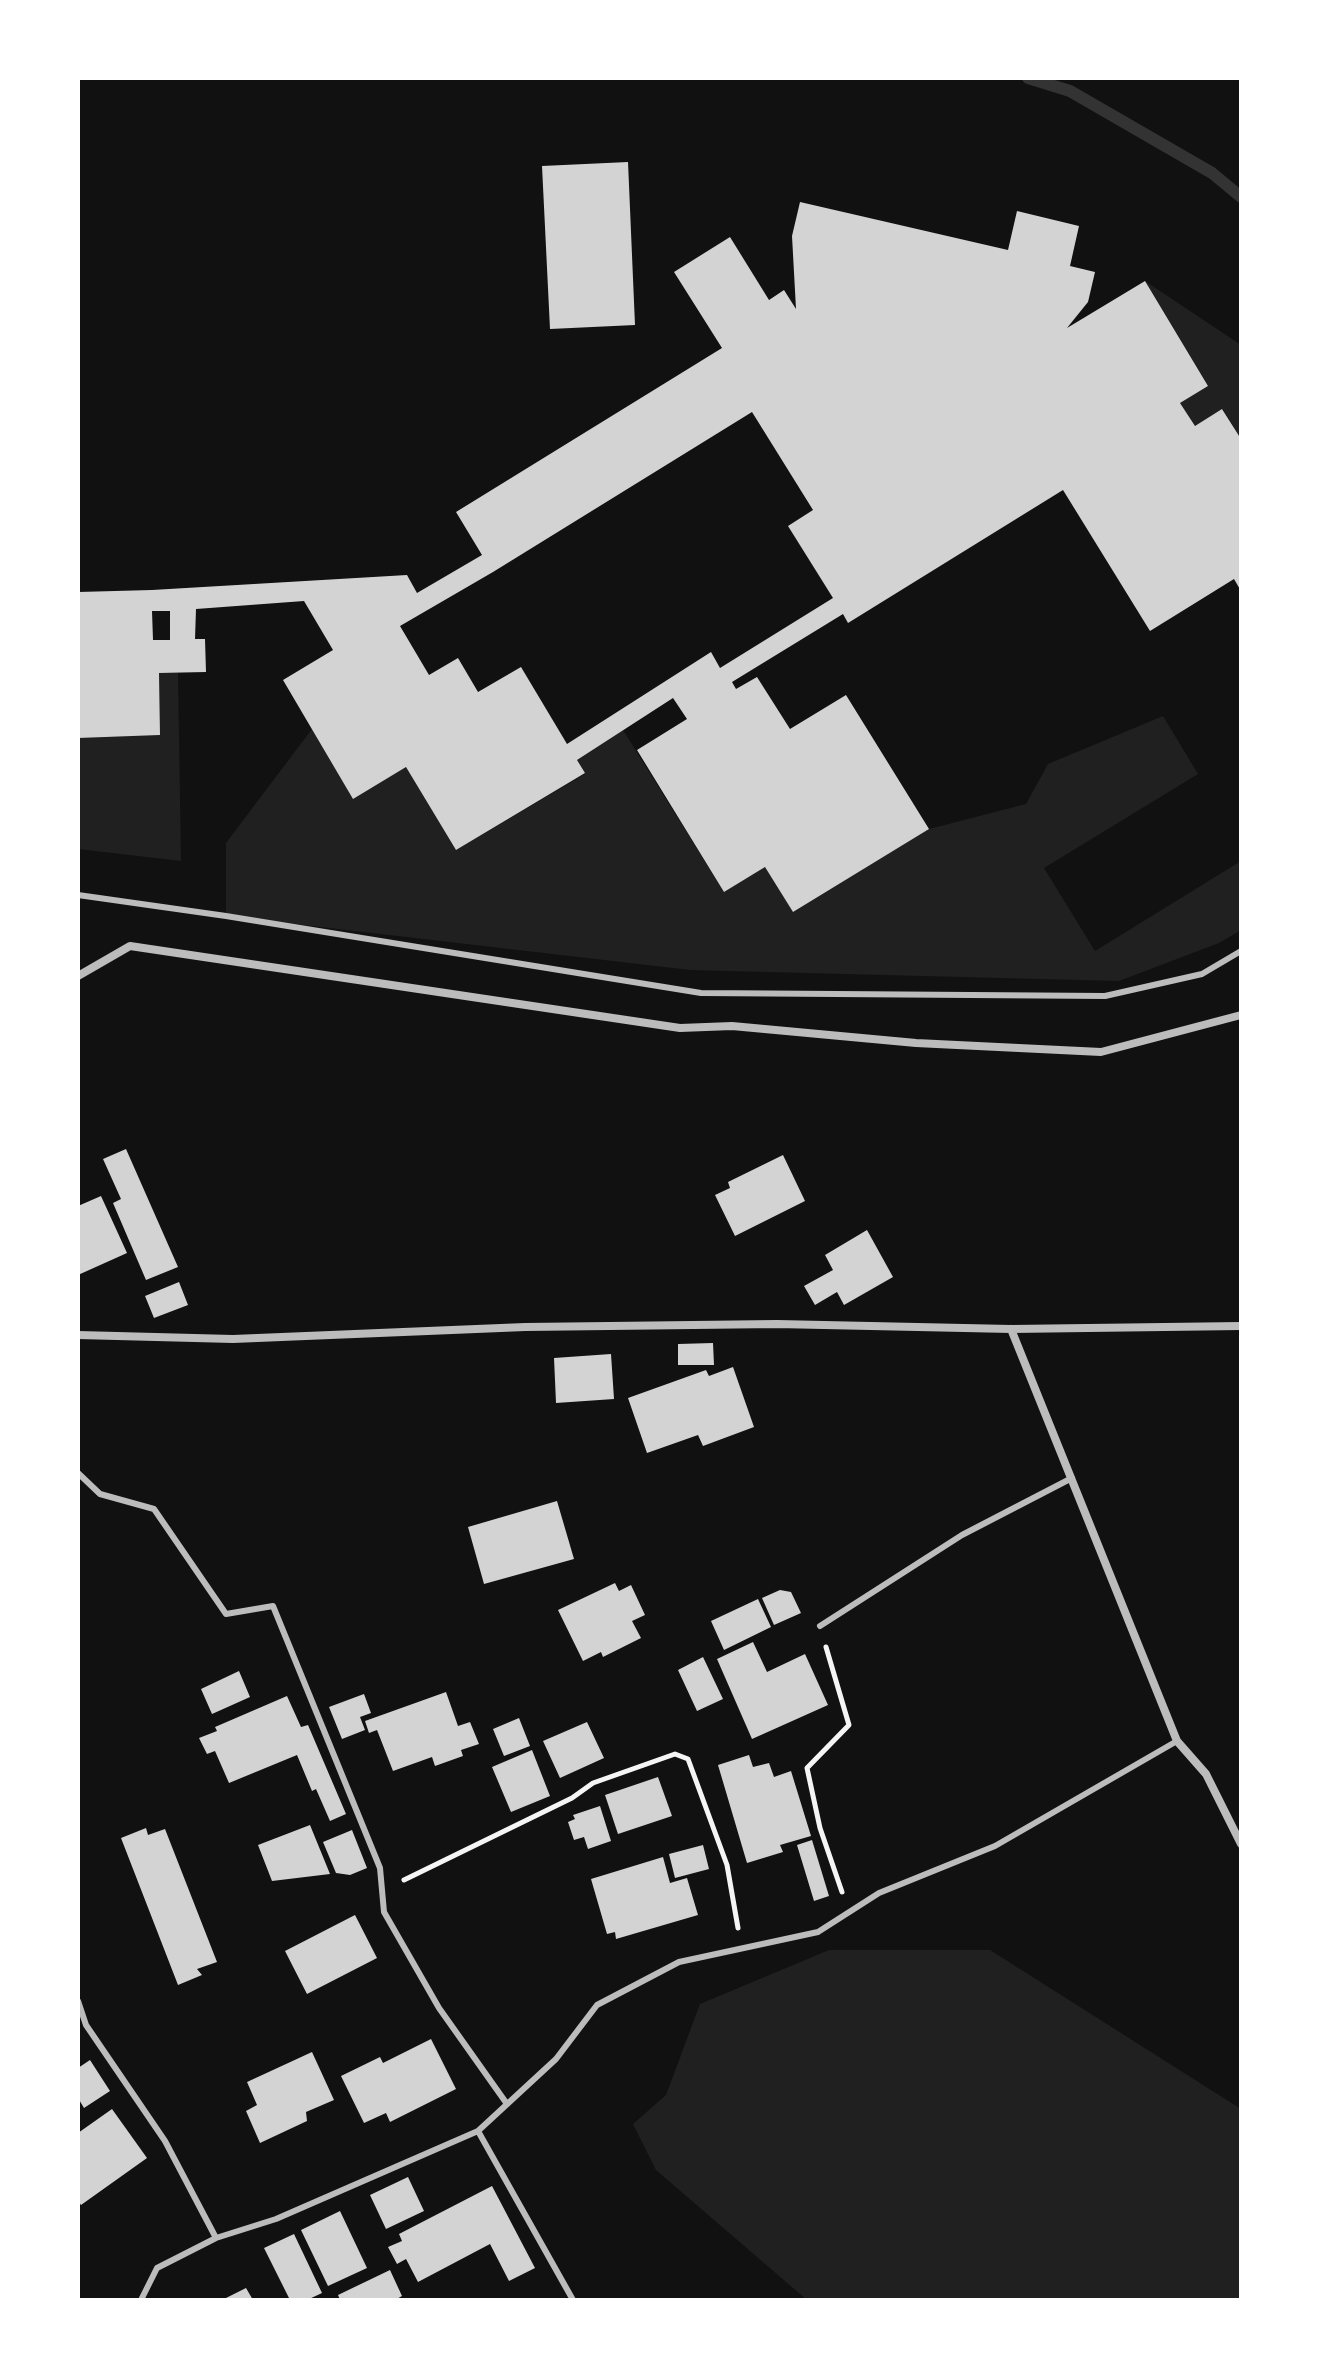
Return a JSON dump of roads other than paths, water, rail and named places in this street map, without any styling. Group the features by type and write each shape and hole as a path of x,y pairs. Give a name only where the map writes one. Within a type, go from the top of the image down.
{"street":[{"path":"78,976 130,946 680,1028 732,1026 916,1043 1101,1052 1241,1015"},
{"path":"78,1335 233,1339 525,1327 762,1324 1011,1329 1241,1326"},
{"path":"1011,1329 1177,1741 1206,1774 1241,1844"}],"lane":[{"path":"78,895 701,993 1105,996 1202,974 1241,951"},
{"path":"78,1473 100,1494 154,1509 226,1614 273,1606 380,1868 384,1912 439,2008 507,2104"},
{"path":"820,1626 962,1535 1072,1478"},
{"path":"141,2300 157,2268 216,2238 276,2219 478,2131 556,2059 597,2005 679,1962 818,1932 879,1893 995,1846 1177,1741"},
{"path":"78,2001 86,2025 165,2141 216,2238"},
{"path":"478,2131 573,2300"}],"waterway":[{"path":"1028,78 1070,91 1212,173 1241,197"}]}
